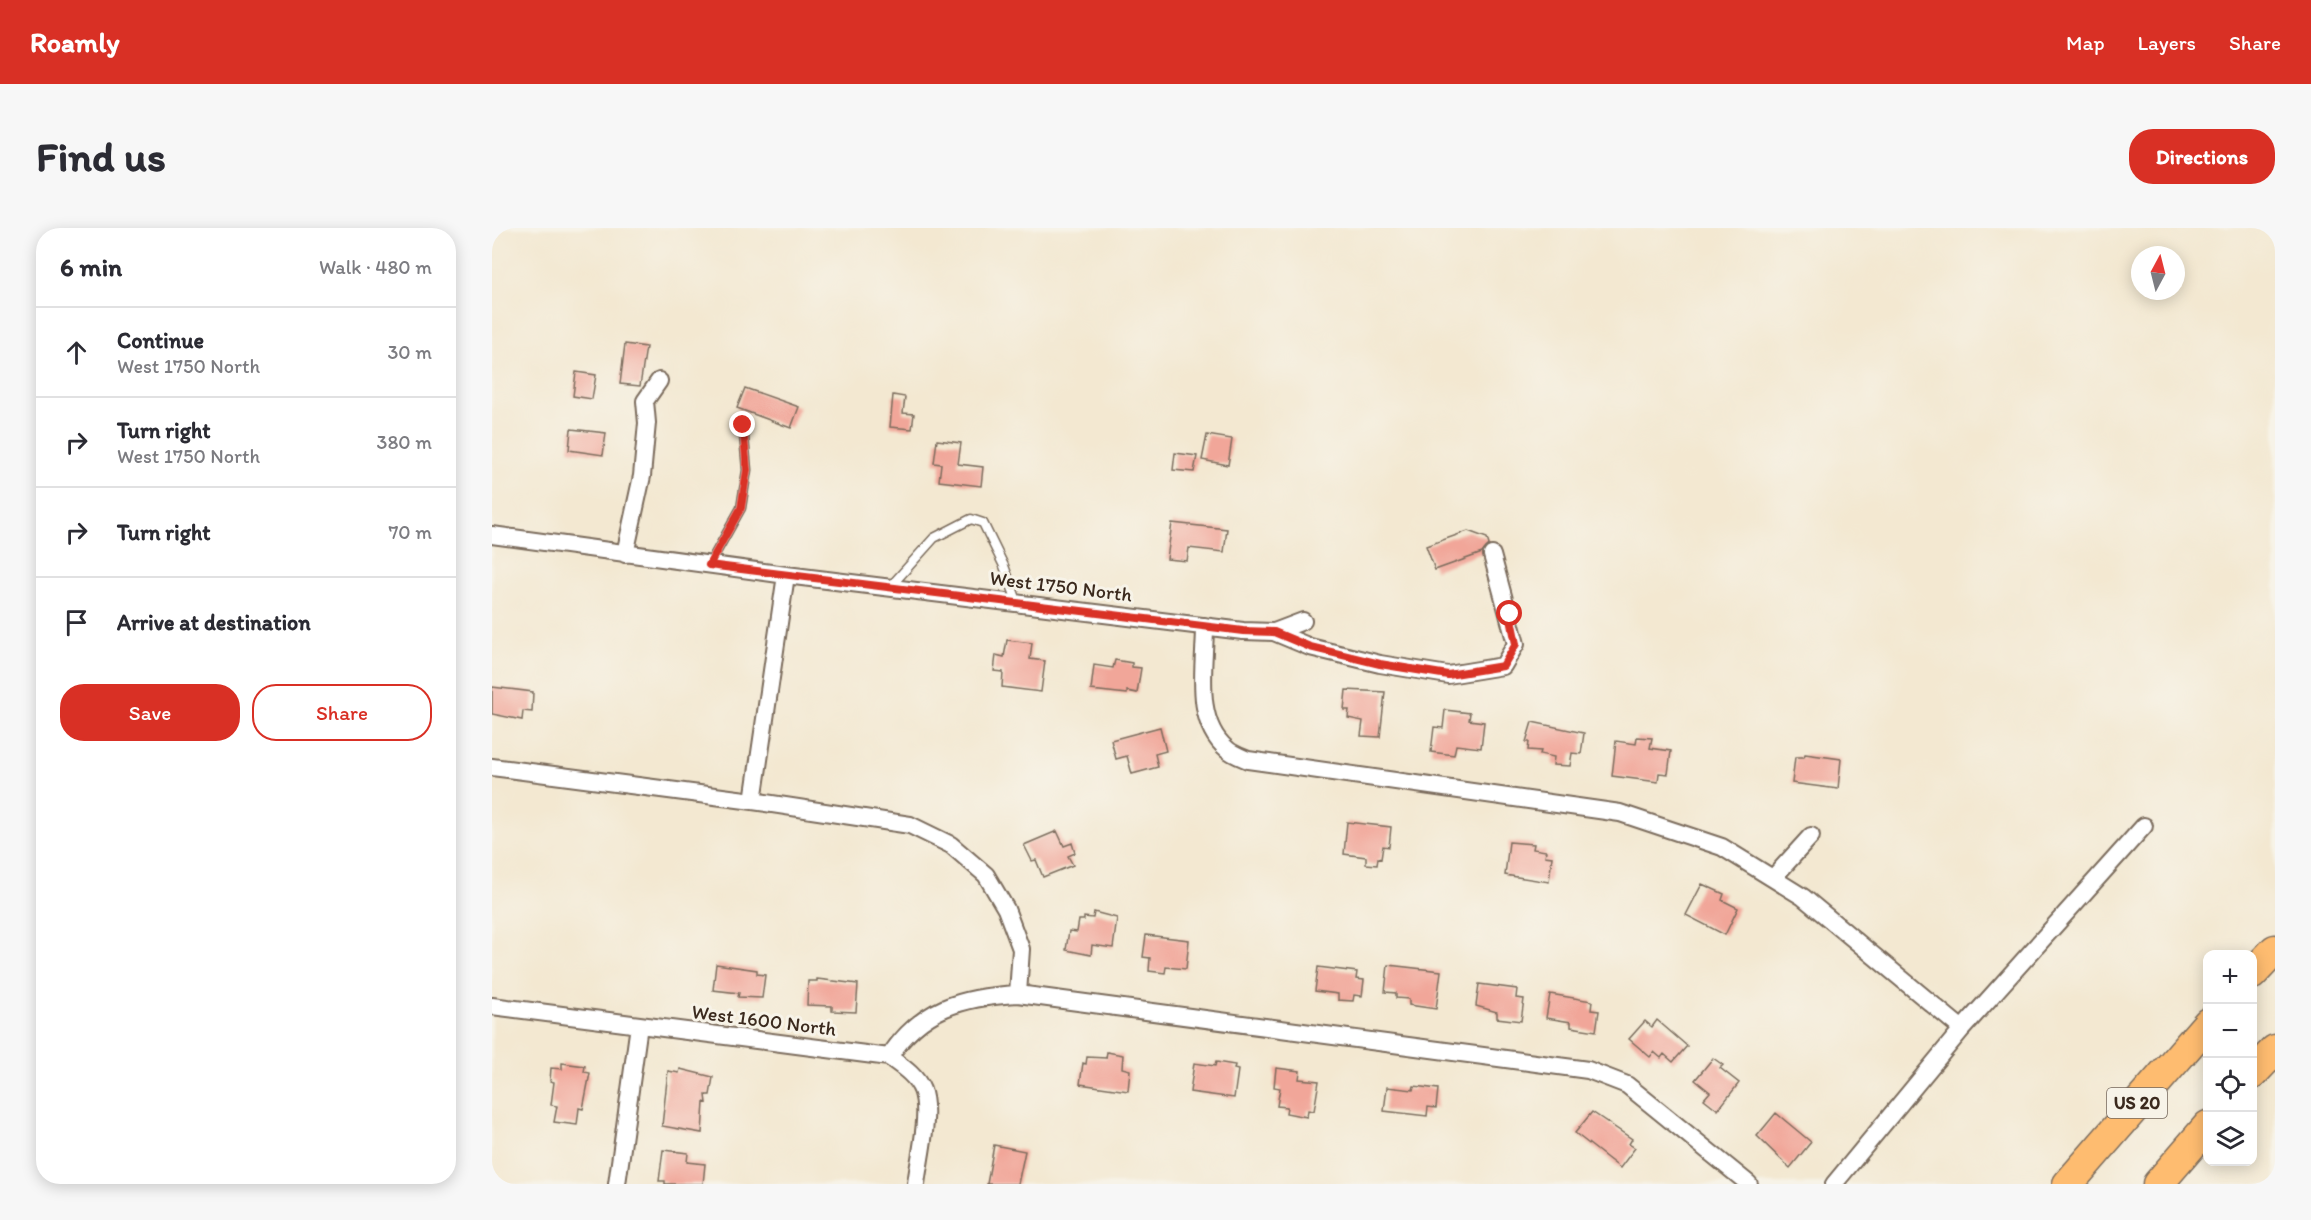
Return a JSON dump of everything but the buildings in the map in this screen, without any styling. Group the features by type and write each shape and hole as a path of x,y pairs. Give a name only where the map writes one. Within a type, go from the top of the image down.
{"highway":[{"path":"2257,970 2275,951"},
{"name":"US 20","path":"2068,1184 2203,1029"},
{"path":"2257,1070 2275,1050"},
{"path":"2158,1184 2203,1132"}],"street":[{"path":"625,554 642,476 647,423 645,401 659,381"},
{"name":"West 1750 North","path":"492,535 786,575 1017,601 1205,626 1274,632 1310,647 1380,664 1448,675 1503,666 1516,644 1491,555"},
{"path":"753,801 786,575"},
{"path":"1274,632 1302,621"},
{"path":"1205,626 1204,703 1211,729 1227,750 1248,760 1620,813 1722,847 1803,897 1962,1029"},
{"path":"492,767 753,801 910,825 951,844 986,875 1006,909 1021,949 1018,994"},
{"path":"1834,1184 1962,1029 2144,826"},
{"path":"1773,878 1811,836"},
{"path":"916,1184 924,1117 922,1091 910,1072 889,1057 902,1036 925,1017 957,1002 988,996 1018,994 1587,1070 1627,1085 1749,1184"},
{"name":"West 1600 North","path":"492,1006 889,1057"},
{"path":"617,1184 639,1025"}],"lane":[{"path":"709,565 741,508 747,470 743,425"},
{"path":"890,587 934,538 971,519 983,523 1017,601"}],"route":[{"path":"743,425 747,470 741,508 709,565 1017,601 1243,631 1274,632 1310,647 1380,664 1448,675 1503,666 1516,644 1510,614"}]}
